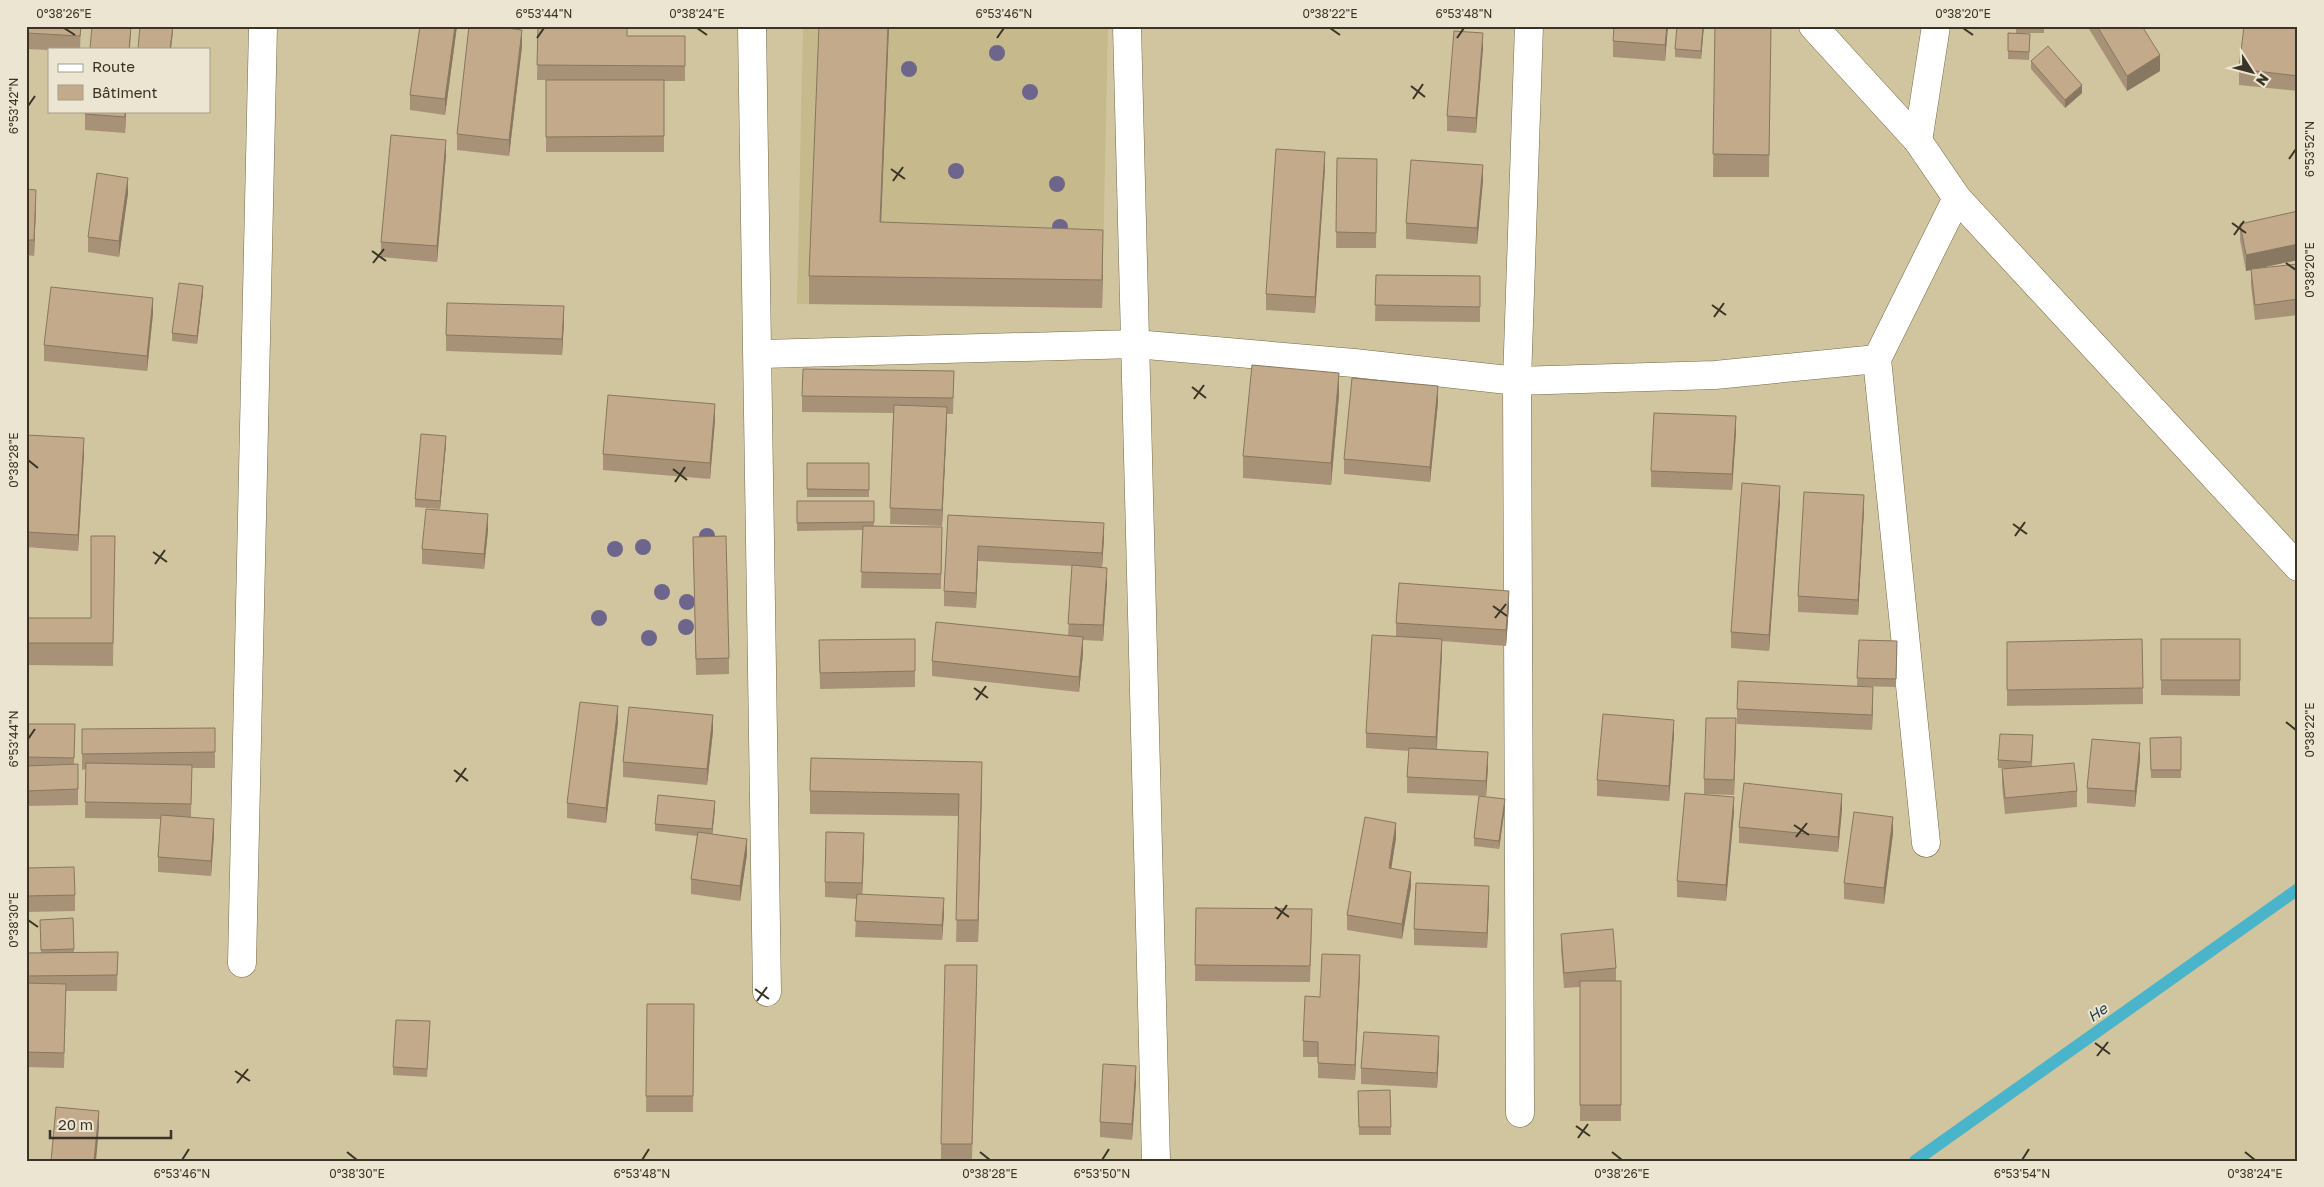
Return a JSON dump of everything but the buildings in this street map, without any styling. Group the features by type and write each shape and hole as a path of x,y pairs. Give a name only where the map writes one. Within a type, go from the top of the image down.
{"street":[{"path":"242,963 263,26"},
{"path":"752,26 767,992"},
{"path":"1128,26 1156,1161"},
{"path":"1520,1113 1517,381 1529,26"},
{"path":"1813,26 1918,141 1957,198 2298,567"},
{"path":"1918,141 1936,26"},
{"path":"1926,843 1877,359 1957,198"},
{"path":"758,354 1135,344 1354,363 1517,381 1715,375 1877,359"}],"shaded area":[{"path":"803,26 1108,26 1102,308 797,304"}],"waterway":[{"name":"He","path":"1915,1161 2298,889"}]}
